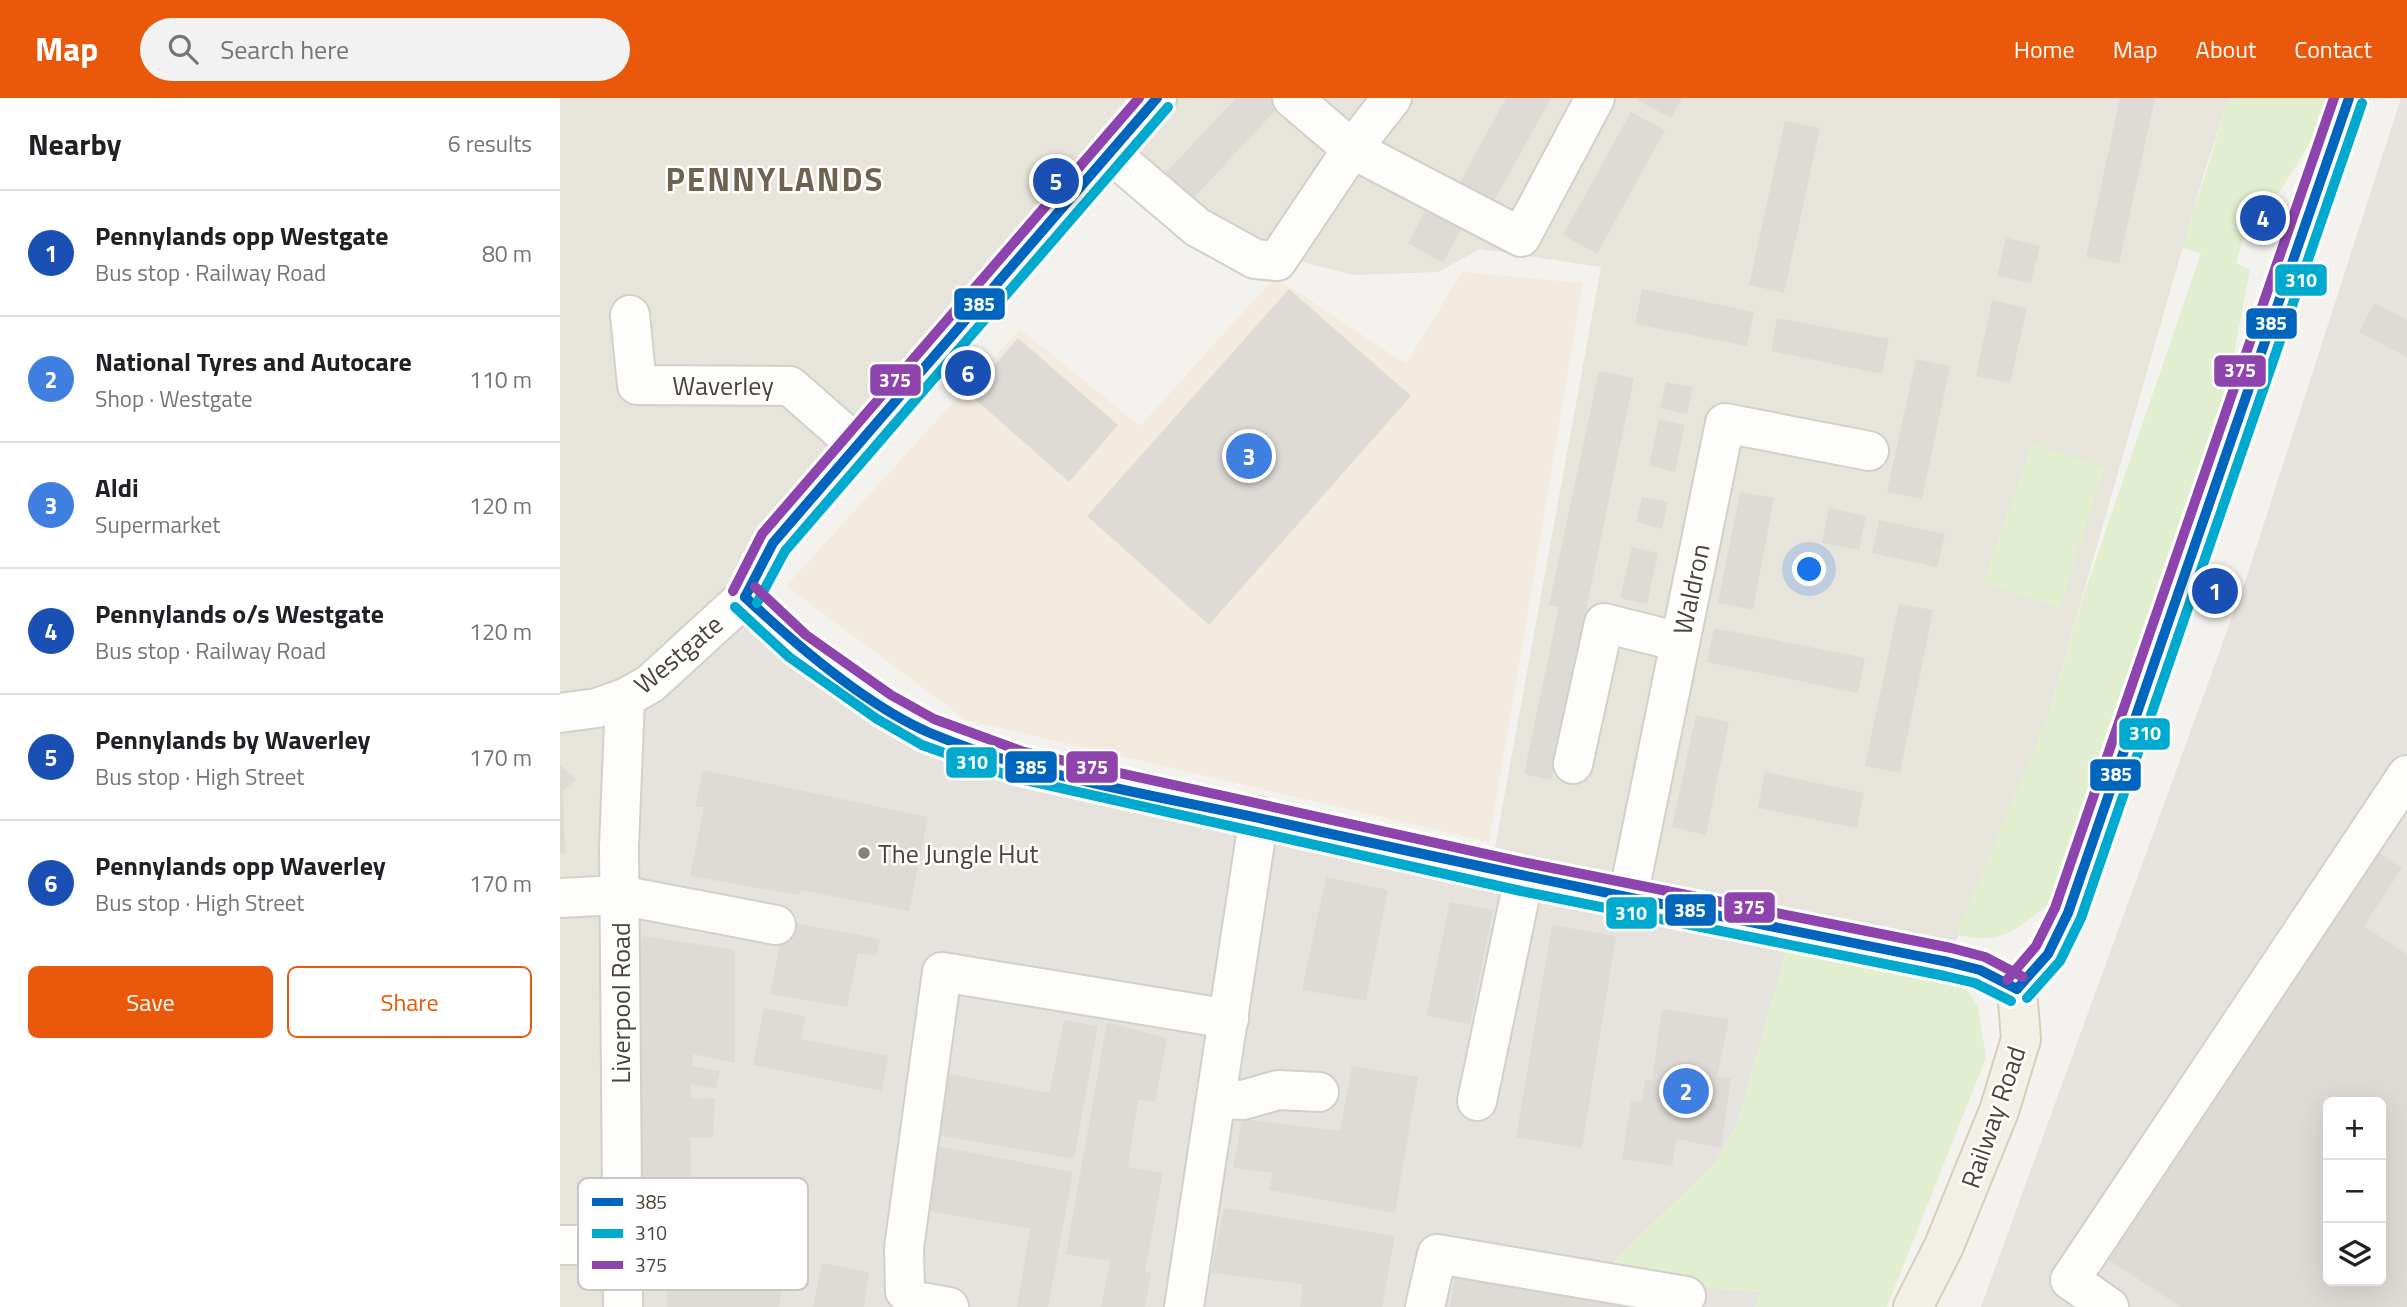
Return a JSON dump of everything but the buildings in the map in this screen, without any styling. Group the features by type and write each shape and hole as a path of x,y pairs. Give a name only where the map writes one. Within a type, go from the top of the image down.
{"main road":[{"path":"2017,989 2048,954 2068,913 2349,98"},
{"name":"Railway Road","path":"1913,1307 1944,1245 1999,1111 2021,1039 2017,989"}],"street":[{"path":"745,597 773,543 1157,98"},
{"path":"1292,98 1352,149 1521,237 1590,100"},
{"path":"1110,152 1197,227 1255,259 1277,261 1352,149 1392,98"},
{"name":"Waverley","path":"630,315 638,385 790,386 856,444"},
{"name":"Waldron","path":"1628,897 1726,423 1869,451"},
{"name":"Westgate","path":"560,713 597,708 625,698 650,684 745,597 822,666 928,732 975,751 1066,777 1259,816 1524,877 1948,962 1980,970 2017,989"},
{"path":"1573,764 1604,623 1680,642"},
{"name":"Liverpool Road","path":"621,1178 619,895 625,698"},
{"path":"2109,1307 2070,1280 2407,775"},
{"path":"1184,1307 1218,1099 1259,816"},
{"path":"1477,1101 1524,877"},
{"path":"560,898 619,895 776,925"},
{"path":"949,1307 915,1301 905,1291 904,1248 942,972 1229,1019"},
{"path":"1218,1099 1243,1100 1278,1090 1319,1092"},
{"path":"560,1245 578,1245"},
{"path":"1425,1307 1437,1254 1686,1296"}],"shaded area":[{"path":"560,98 2229,98 2205,170 2048,716 1948,962 1491,869 1601,267 1480,249 1438,272 1354,275 1263,252 1113,149 745,597 645,1178 578,1178 578,1290 626,1290 623,1307 560,1307"},
{"path":"2401,98 2407,98 2407,1307 1981,1307 2247,576"},
{"path":"1462,272 1583,283 1489,842 966,720 786,586 1020,329 1140,426 1275,277 1406,364"},
{"path":"745,597 928,732 1792,931 1737,1124 1717,1161 1597,1278 1761,1292 1755,1307 623,1307 623,1290 808,1290 808,1178 622,1178 619,847 650,684"},
{"path":"940,782 1200,833 1213,841 1230,882 1221,931 1198,960 1177,971 913,924"}],"green space":[{"path":"2229,98 2330,98 2318,131 2269,208 2253,208 2236,263 2250,270 2229,379 2047,906 2006,934 1985,938 1956,935 2048,716 2083,597 2201,253 2182,248"},
{"path":"2032,443 2105,467 2059,609 1983,583"},
{"path":"1792,931 1948,962 1978,1006 1986,1058 1887,1307 1755,1307 1761,1292 1596,1279 1717,1161 1737,1124"}],"transit line":[{"name":"375","path":"733,591 762,534 1139,98"},
{"name":"385","path":"745,597 773,543 1157,98"},
{"name":"375","path":"2007,980 2036,946 2055,908 2334,98"},
{"name":"385","path":"2017,989 2048,954 2068,913 2349,98"},
{"name":"310","path":"2027,998 2060,961 2081,918 2362,103"},
{"name":"310","path":"757,603 785,551 1168,107"},
{"name":"375","path":"755,587 806,635 891,695 934,719 1024,752 1527,863 1951,948 1985,957 2023,977"},
{"name":"385","path":"745,597 809,654 881,707 930,733 1014,763 1101,785 1444,859 1948,962 1980,970 2017,989"},
{"name":"310","path":"735,607 789,657 877,719 922,745 1015,778 1521,891 1945,976 1975,983 2011,1001"}],"place":[{"name":"Pennylands by Waverley","path":"1056,181"},
{"name":"Pennylands o/s Westgate","path":"2263,218"},
{"name":"Pennylands opp Waverley","path":"968,373"},
{"name":"Aldi","path":"1249,456"},
{"name":"Pennylands opp Westgate","path":"2215,591"},
{"name":"The Jungle Hut","path":"864,853"},
{"name":"National Tyres and Autocare","path":"1686,1091"}],"district":[{"name":"PENNYLANDS","path":"775,179"}]}
